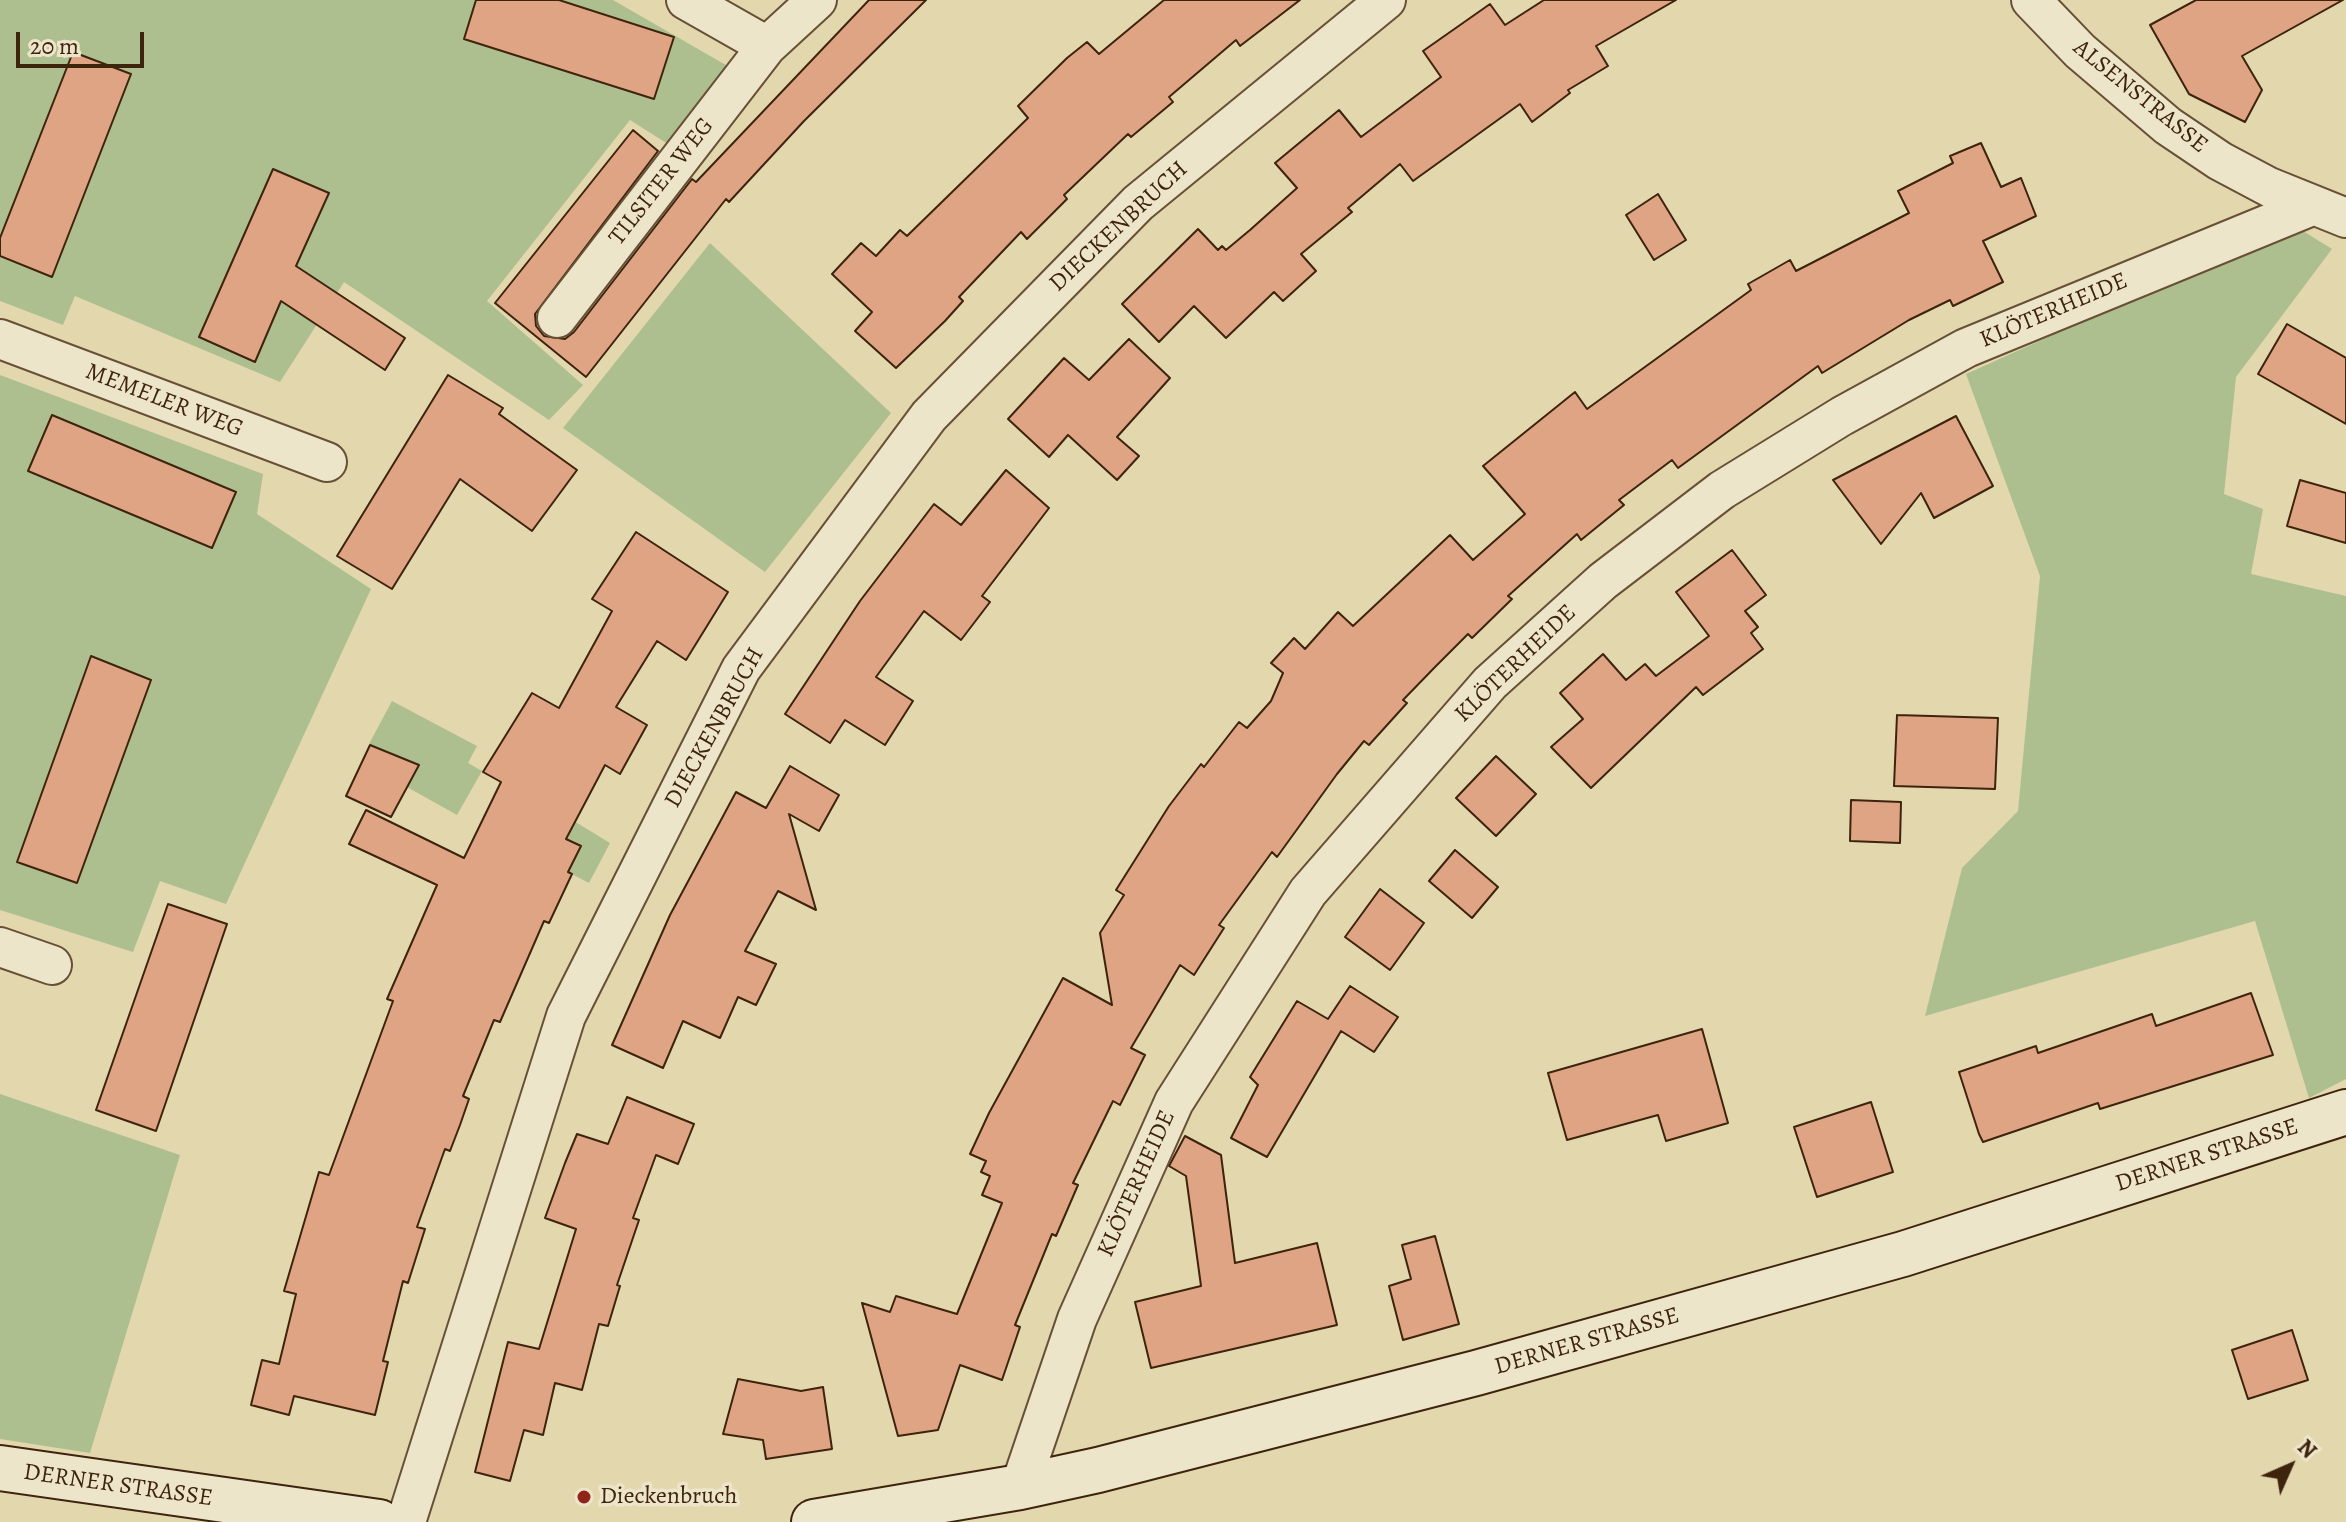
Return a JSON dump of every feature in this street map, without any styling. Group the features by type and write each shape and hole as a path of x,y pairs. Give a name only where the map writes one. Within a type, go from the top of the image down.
{"street":[{"path":"686,0 767,46"},
{"name":"TILSITER WEG","path":"557,318 767,46 817,0"},
{"name":"DIECKENBRUCH","path":"406,1522 566,1016 741,669 929,416 1138,203 1386,0"},
{"name":"ALSENSTRASSE","path":"2048,5 2122,90 2168,126 2220,161 2329,212"},
{"name":"KLÖTERHEIDE","path":"1020,1487 1077,1319 1174,1102 1308,892 1490,683 1603,581 1722,490 1842,416 1966,348 2329,212"},
{"name":"MEMELER WEG","path":"0,339 327,462"},
{"path":"0,947 52,965"},
{"name":"DERNER STRASSE","path":"814,1522 1020,1487 1476,1373 1903,1254 2346,1112"},
{"name":"DERNER STRASSE","path":"0,1468 379,1522"}],"green space":[{"path":"0,0 613,0 731,68 671,146 630,120 487,301 583,385 549,420 344,282 280,382 75,296 63,325 0,301"},
{"path":"2295,226 2332,249 2236,377 2224,494 2263,509 2251,574 2346,596 2346,1079 2309,1098 2255,921 1925,1016 1962,868 2018,811 2040,576 1966,374"},
{"path":"710,243 891,413 765,572 563,428"},
{"path":"0,375 263,474 257,514 371,589 226,904 160,881 133,952 0,910"},
{"path":"392,701 477,746 468,763 482,771 457,815 407,787 418,765 369,744"},
{"path":"569,818 610,843 589,883 568,872 581,846 560,836"},
{"path":"0,1094 180,1155 90,1453 0,1439"}],"building":[{"path":"476,0 559,0 674,37 654,99 464,39"},
{"path":"869,0 926,0 804,121 729,202 726,199 586,377 495,303 633,130 658,151 535,314 536,326 544,336 565,339 574,332 692,179 696,182"},
{"path":"1164,0 1300,0 1240,46 1236,40 1169,97 1173,102 1131,137 1128,134 1064,195 1067,199 1027,239 1021,232 959,297 963,301 945,321 896,368 855,331 872,312 832,274 861,243 876,256 900,230 907,236 1028,118 1018,106 1067,58 1087,42 1099,54"},
{"path":"1544,0 1676,0 1596,46 1608,66 1568,90 1570,93 1532,122 1520,104 1413,181 1400,164 1348,208 1352,212 1301,254 1316,271 1283,301 1274,292 1226,338 1194,306 1159,342 1122,304 1198,229 1218,250 1222,246 1226,250 1297,188 1275,163 1339,110 1361,137 1441,77 1423,51 1490,4 1505,25"},
{"path":"2196,0 2343,0 2242,56 2262,90 2245,122 2189,94 2150,25"},
{"path":"73,52 131,74 52,277 0,256 0,238"},
{"path":"1981,143 2001,187 2021,178 2036,216 1983,241 2003,282 1953,306 1950,300 1909,320 1822,373 1818,366 1678,468 1672,460 1619,500 1624,505 1581,540 1577,534 1508,596 1512,599 1472,638 1468,634 1403,700 1407,703 1369,745 1364,741 1337,774 1277,857 1272,852 1219,925 1224,928 1194,975 1180,965 1131,1048 1145,1055 1120,1105 1113,1101 1073,1183 1078,1185 1056,1236 1052,1234 1015,1325 1020,1327 1002,1380 960,1365 938,1430 898,1436 862,1303 890,1312 896,1296 957,1314 1002,1203 982,1195 990,1176 981,1172 986,1161 970,1154 989,1113 1063,978 1112,1005 1100,933 1124,895 1116,890 1169,806 1201,764 1204,767 1239,722 1247,728 1271,701 1283,673 1271,663 1294,638 1305,649 1338,612 1353,626 1450,535 1473,560 1525,514 1483,466 1575,392 1587,409 1751,290 1748,284 1790,260 1796,271 1909,213 1898,191 1953,163 1950,156"},
{"path":"273,169 329,193 296,266 405,338 385,370 281,301 255,362 199,337"},
{"path":"1658,194 1686,240 1654,260 1626,215"},
{"path":"2287,324 2346,358 2346,424 2258,374"},
{"path":"1129,339 1170,378 1117,437 1139,456 1117,480 1068,435 1049,457 1008,419 1064,358 1089,380"},
{"path":"448,375 503,408 499,414 577,470 532,531 460,479 392,589 337,556"},
{"path":"52,415 236,492 212,548 28,471"},
{"path":"1956,416 1993,486 1934,518 1921,493 1881,544 1833,480"},
{"path":"1006,470 1049,508 982,596 990,602 961,640 924,611 876,677 913,701 885,745 845,720 830,743 785,714 860,601 934,504 961,525"},
{"path":"2300,480 2346,493 2346,543 2287,526"},
{"path":"636,532 728,592 686,660 657,641 616,707 647,725 620,774 605,765 566,839 581,846 568,872 572,874 549,923 544,921 500,1022 494,1020 463,1096 469,1099 460,1125 450,1151 445,1149 417,1227 425,1229 408,1283 403,1281 383,1361 388,1362 375,1415 294,1396 289,1415 251,1405 262,1360 279,1364 296,1294 284,1291 319,1172 329,1175 393,1001 387,999 437,885 349,844 366,810 464,858 501,782 483,772 532,693 559,708 612,611 592,599"},
{"path":"1732,550 1766,595 1745,611 1758,627 1751,633 1763,649 1703,695 1696,687 1591,788 1551,747 1583,719 1560,693 1603,654 1626,680 1645,664 1656,676 1709,636 1676,592"},
{"path":"91,656 151,680 77,883 17,862"},
{"path":"1897,715 1998,718 1995,789 1894,786"},
{"path":"370,745 419,765 391,817 346,796"},
{"path":"1496,756 1536,794 1496,836 1456,798"},
{"path":"790,766 839,795 819,831 789,814 816,910 778,891 745,951 776,964 756,1005 738,997 720,1038 683,1021 663,1068 612,1045 670,915 736,792 766,808"},
{"path":"1851,800 1901,802 1900,843 1850,841"},
{"path":"1455,850 1498,887 1472,918 1429,881"},
{"path":"1380,889 1424,923 1390,970 1345,937"},
{"path":"168,904 227,924 156,1131 96,1110"},
{"path":"1350,986 1398,1017 1374,1052 1341,1031 1267,1157 1231,1138 1258,1085 1250,1077 1297,1001 1328,1019"},
{"path":"2251,993 2273,1055 2100,1109 2098,1103 1983,1142 1959,1072 2036,1046 2038,1053 2152,1014 2156,1026"},
{"path":"1702,1029 1728,1123 1666,1141 1658,1115 1567,1140 1548,1073"},
{"path":"627,1097 694,1124 678,1164 656,1155 633,1218 639,1220 617,1285 620,1286 608,1326 599,1324 582,1390 555,1383 543,1435 524,1430 510,1481 475,1472 508,1342 539,1349 576,1229 545,1218 565,1163 577,1134 608,1144"},
{"path":"1871,1102 1893,1172 1817,1197 1794,1127"},
{"path":"1185,1136 1221,1155 1235,1263 1317,1243 1337,1325 1151,1368 1135,1302 1201,1286 1186,1176 1169,1166"},
{"path":"1435,1236 1459,1324 1403,1340 1389,1286 1411,1279 1402,1245"},
{"path":"2292,1330 2308,1380 2248,1399 2232,1350"},
{"path":"738,1379 801,1391 823,1387 832,1449 766,1459 763,1440 723,1434"}],"place":[{"name":"Dieckenbruch","path":"584,1497"}]}
